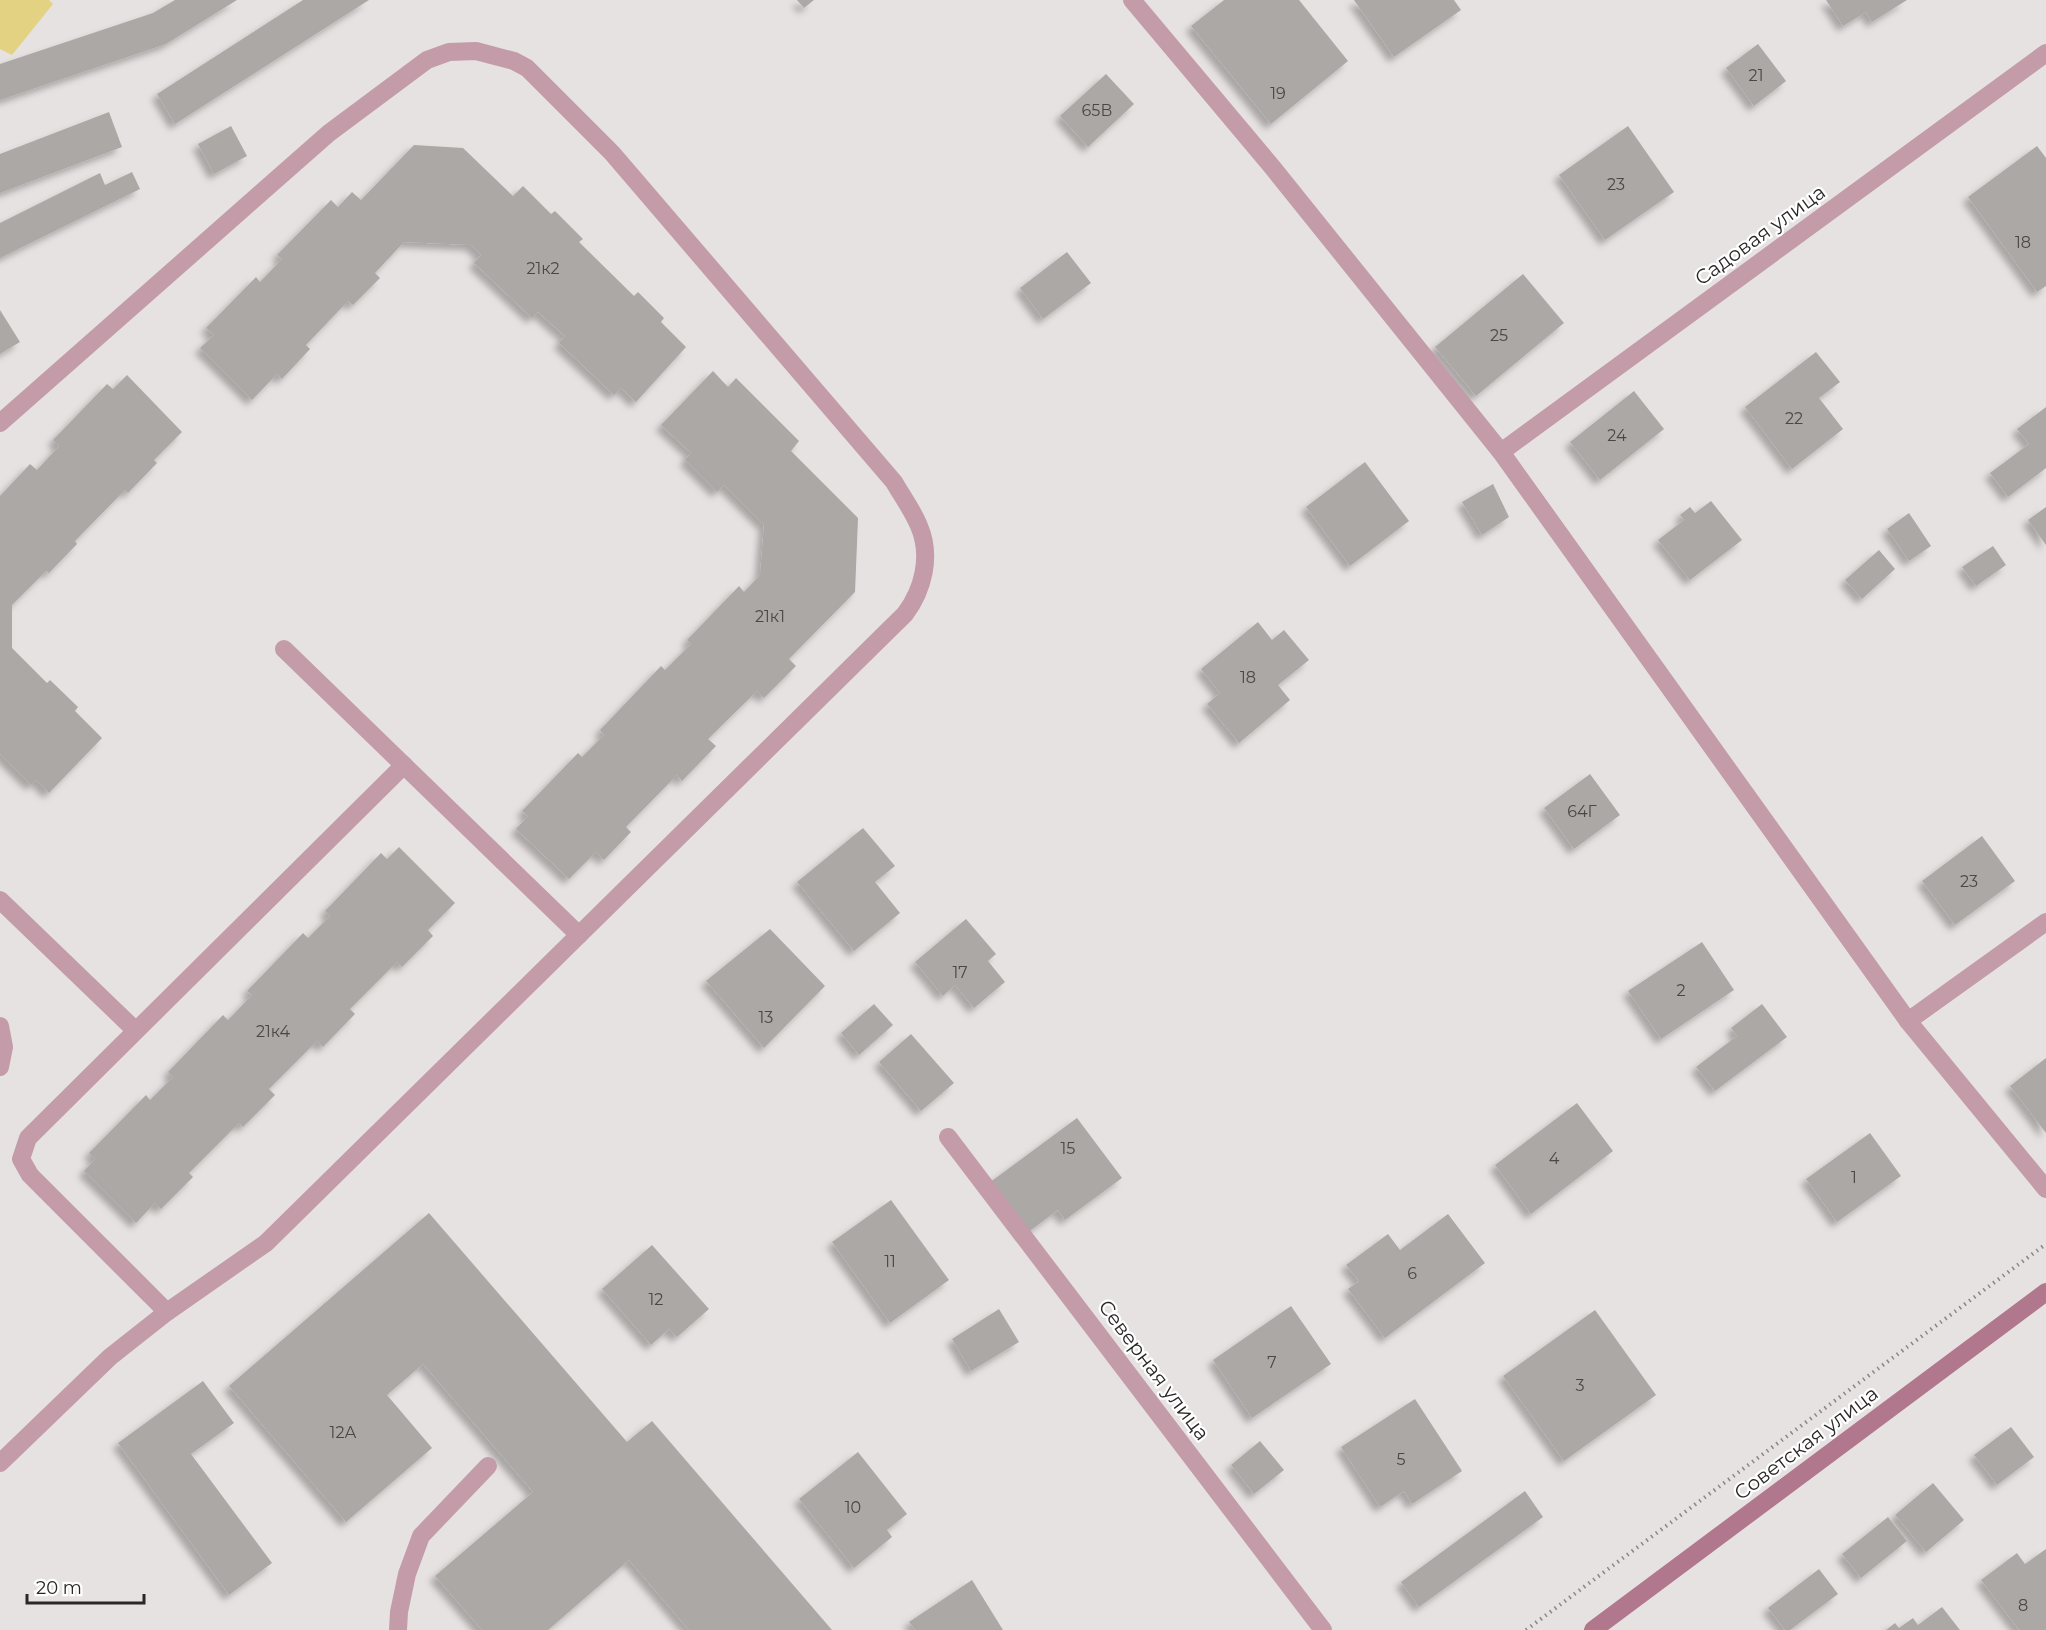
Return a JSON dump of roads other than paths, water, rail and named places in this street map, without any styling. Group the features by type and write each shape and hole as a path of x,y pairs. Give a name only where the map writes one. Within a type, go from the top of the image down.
{"street":[{"path":"1132,0 1273,168 1501,453 1908,1021 2046,1189"},
{"path":"0,423 329,133 427,60 449,52 476,51 514,61 527,68 612,153 894,482 920,527 925,551 924,574 917,597 905,614 266,1243 168,1312 110,1357 0,1463"},
{"name":"Садовая улица","path":"1501,453 2046,53"},
{"path":"284,649 579,935"},
{"path":"168,1312 30,1176 21,1159 28,1138 404,765"},
{"path":"0,900 135,1030"},
{"path":"1908,1021 2046,922"},
{"path":"0,1026 4,1047 0,1067"},
{"name":"Северная улица","path":"948,1137 1323,1630"},
{"name":"Советская улица","path":"1593,1630 2046,1292"},
{"path":"398,1630 399,1612 407,1574 421,1536 488,1466"}]}
